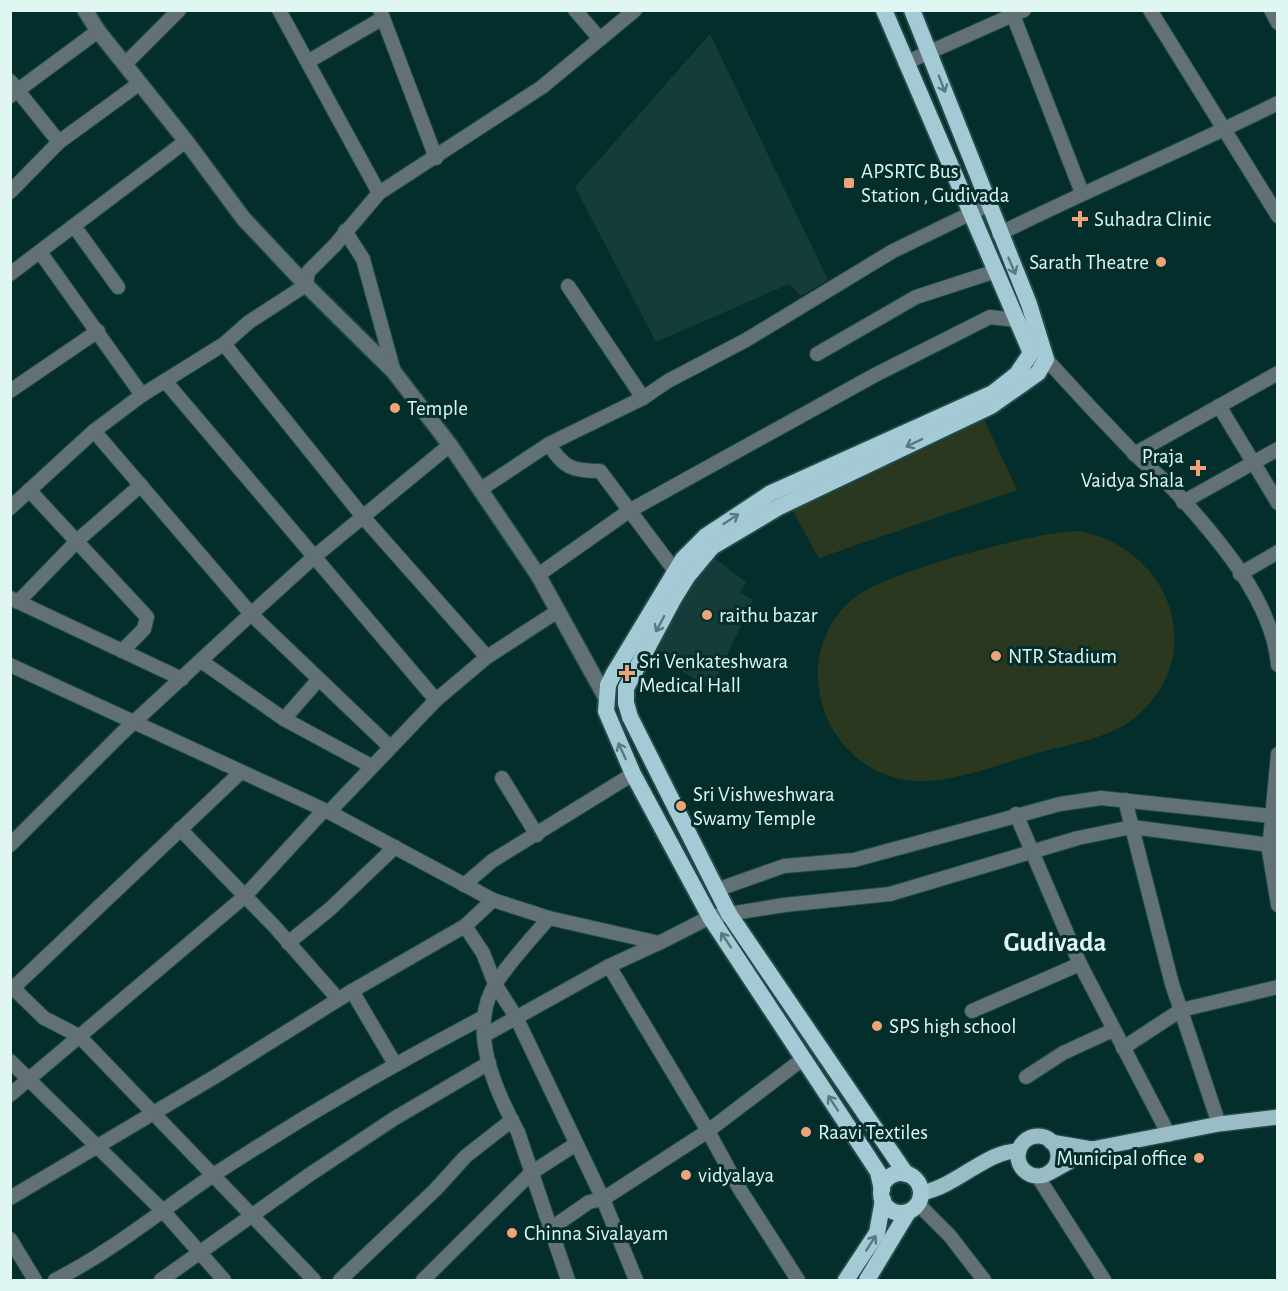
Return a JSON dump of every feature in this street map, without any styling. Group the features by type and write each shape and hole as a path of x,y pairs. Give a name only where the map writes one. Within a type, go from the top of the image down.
{"highway":[{"path":"884,10 1031,353 1017,374 993,393 771,494 693,546 675,571 613,675 606,698 609,722 633,774 710,917 878,1173 882,1195 896,1213 916,1203"},
{"path":"867,1281 916,1203 917,1181 906,1174 729,914 719,889 630,717 626,703 626,688 674,598 702,558 727,537 779,507 992,406 1038,373 1046,359 1029,304 999,234 912,10"},
{"path":"846,1281 877,1233 884,1184 893,1175 906,1174"}],"main road":[{"path":"1092,1149 1051,1142 1042,1137 1032,1137 1024,1142 1019,1150 1019,1163 1026,1173 1044,1175 1092,1149 1219,1124 1278,1117"},
{"path":"1044,1175 1057,1162 1057,1150 1051,1142"},
{"path":"916,1203 994,1155 1019,1150"}],"street":[{"path":"85,10 98,31 186,141 243,218 306,285 394,372 450,445 538,575 606,698"},
{"path":"125,64 179,10"},
{"path":"279,10 309,61 379,193"},
{"path":"575,10 600,39"},
{"path":"10,508 94,431 142,395 224,344 249,322 306,285 308,272 335,245 379,193 542,87 635,10"},
{"path":"1150,10 1222,131 1278,216"},
{"path":"1271,10 1278,23"},
{"path":"905,63 1019,13 1082,192"},
{"path":"309,61 382,14 436,158"},
{"path":"59,142 13,89 98,31"},
{"path":"10,192 59,142 140,82"},
{"path":"999,234 1082,192 1222,131 1278,103"},
{"path":"10,274 186,141"},
{"path":"481,489 549,444 643,398 668,381 746,340 893,251 988,205"},
{"path":"74,226 118,287"},
{"path":"345,231 363,259 394,372"},
{"path":"40,252 142,395"},
{"path":"818,354 916,297 996,271"},
{"path":"568,286 643,398"},
{"path":"538,575 629,511 940,341 990,317 1016,320"},
{"path":"10,390 98,331"},
{"path":"224,344 364,518 487,657"},
{"path":"1046,359 1206,528 1240,574 1266,615 1278,665"},
{"path":"1134,454 1276,377"},
{"path":"165,381 436,700"},
{"path":"1219,406 1278,502"},
{"path":"94,431 251,614 389,747"},
{"path":"549,444 557,458 573,470 600,471 675,571"},
{"path":"10,845 134,723 251,614 314,557 450,445"},
{"path":"1183,502 1278,449"},
{"path":"141,485 14,600 182,679"},
{"path":"29,490 78,540 147,617 144,629 123,651"},
{"path":"1240,574 1278,552"},
{"path":"10,1095 244,897 436,700 487,657 558,611"},
{"path":"201,661 284,719 371,766"},
{"path":"13,671 134,723 326,811 493,900 549,918 659,943"},
{"path":"284,719 319,679"},
{"path":"1277,755 1272,816 1278,905"},
{"path":"240,773 12,988 44,1018 79,1036 314,1281"},
{"path":"464,885 492,861 633,774"},
{"path":"502,778 537,835"},
{"path":"719,889 784,866 854,860 1016,814 1070,802 1101,798 1272,816"},
{"path":"1125,800 1146,889 1181,1010 1219,1124"},
{"path":"1016,814 1080,964 1169,1135"},
{"path":"485,1035 609,966 710,917 822,900 890,894 927,885 1078,838 1132,827 1273,845"},
{"path":"180,829 338,999"},
{"path":"288,943 330,909 395,847"},
{"path":"10,1198 216,1076 338,999 465,926 493,900"},
{"path":"549,918 495,984 482,1018 489,1062 512,1120 568,1281"},
{"path":"465,926 483,953 495,984 516,1017 603,1199 636,1281"},
{"path":"972,1011 1080,964"},
{"path":"609,966 708,1131 730,1173 798,1281"},
{"path":"1123,1048 1181,1010 1278,987"},
{"path":"352,991 395,1064"},
{"path":"55,1281 164,1212 213,1176 395,1064 482,1018"},
{"path":"1026,1077 1063,1053 1113,1030"},
{"path":"550,1229 590,1202 603,1199 708,1131 804,1058"},
{"path":"10,1061 164,1212 224,1281"},
{"path":"161,1281 199,1252 387,1123 489,1062"},
{"path":"340,1281 435,1190 466,1156 512,1120"},
{"path":"423,1281 531,1173 576,1144"},
{"path":"1044,1175 1104,1281"},
{"path":"916,1203 950,1236 984,1281"},
{"path":"10,1239 35,1281"}],"shaded area":[{"path":"710,34 828,280 801,296 789,284 656,342 575,187"},
{"path":"983,417 1017,490 819,558 790,506"},
{"path":"1079,531 1110,541 1135,557 1155,579 1169,604 1174,632 1172,661 1160,688 1139,714 1122,727 1098,737 973,773 938,780 905,780 876,770 852,753 834,731 822,704 818,676 821,648 833,621 854,598 895,577 962,555 1031,538"},
{"name":"raithu bazar","path":"710,555 746,582 740,592 753,600 711,689 653,653 659,630"}],"place":[{"name":"APSRTC Bus Station , Gudivada","path":"849,183"},
{"name":"Suhadra Clinic","path":"1080,219"},
{"name":"Sarath Theatre","path":"1161,262"},
{"name":"Temple","path":"395,408"},
{"name":"Praja Vaidya Shala","path":"1198,468"},
{"name":"raithu bazar","path":"707,615"},
{"name":"NTR Stadium","path":"996,656"},
{"name":"Sri Venkateshwara Medical Hall","path":"627,673"},
{"name":"Sri Vishweshwara Swamy Temple","path":"681,806"},
{"name":"SPS high school","path":"877,1026"},
{"name":"Raavi Textiles","path":"806,1132"},
{"name":"Municipal office","path":"1199,1158"},
{"name":"vidyalaya","path":"686,1175"},
{"name":"Chinna Sivalayam","path":"512,1233"}],"district":[{"name":"Gudivada","path":"1055,942"}]}
